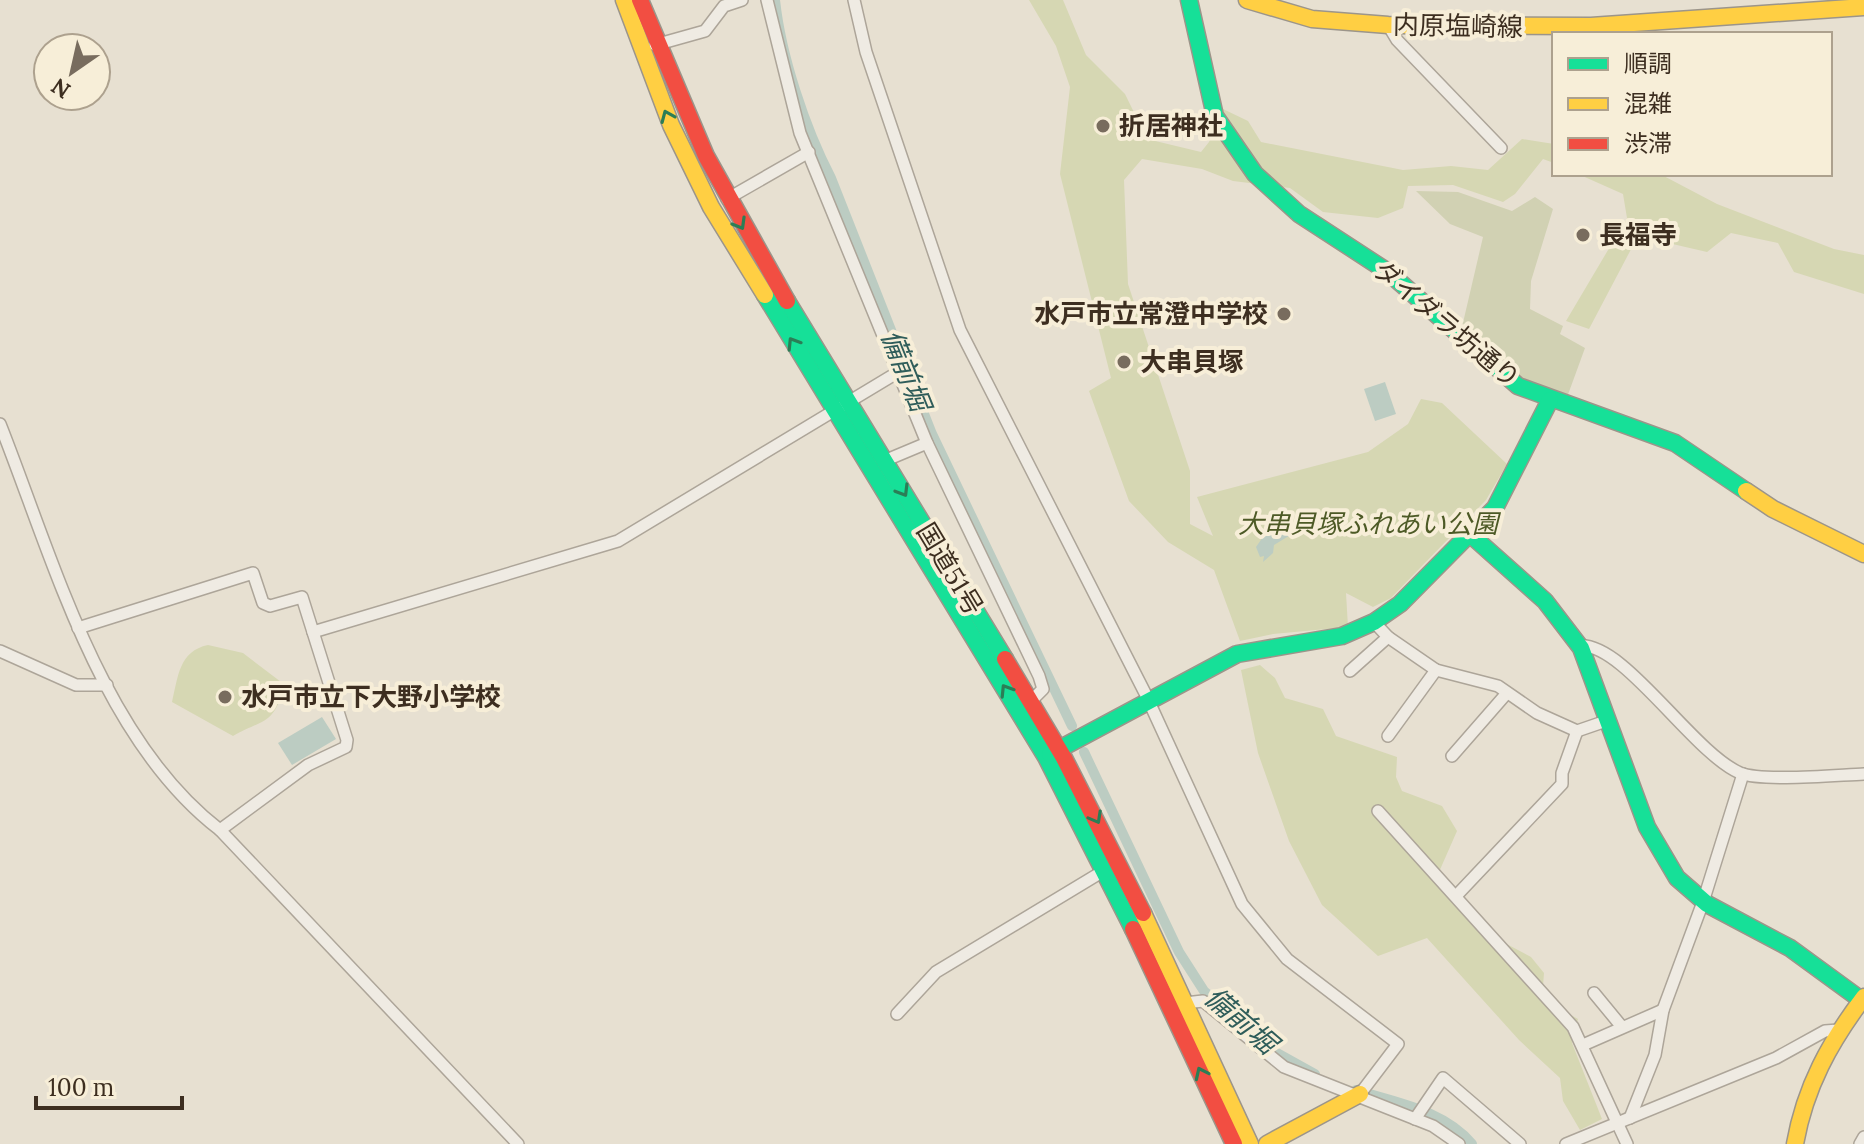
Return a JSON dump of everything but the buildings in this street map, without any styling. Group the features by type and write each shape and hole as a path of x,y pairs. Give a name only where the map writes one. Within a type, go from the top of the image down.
{"main road":[{"name":"国道51号","path":"624,0 653,83 694,173 841,405 1140,903 1250,1144"},
{"name":"国道51号","path":"640,0 685,118 726,200 841,405 884,461 1031,701 1105,870 1234,1144"},
{"name":"ダイダラ坊通り","path":"1189,0 1215,116 1255,174 1299,214 1388,272 1507,378 1550,400 1675,443 1773,509 1864,554"},
{"name":"内原塩崎線","path":"1247,0 1312,19 1388,25 1591,26 1864,7"},
{"path":"1052,753 1237,654 1342,636 1374,622 1400,604 1471,535 1501,498 1550,400"},
{"path":"1471,535 1537,593 1579,646 1663,859 1680,881 1703,902 1783,944 1863,1000 1838,1030 1807,1089 1795,1144"},
{"path":"1267,1144 1361,1092"}],"street":[{"path":"655,45 705,31 724,6 742,0"},
{"path":"767,0 800,133 927,443 1039,676 1043,689 1031,701"},
{"path":"854,0 866,52 960,330 1149,701 1251,919 1287,959 1398,1044 1361,1092"},
{"path":"1388,25 1397,40 1501,148"},
{"path":"726,200 809,152"},
{"path":"313,632 618,541 900,371"},
{"path":"0,424 78,628 107,685 144,746 201,815 220,830 518,1144"},
{"path":"884,461 927,443"},
{"path":"78,628 253,573 263,603 270,606 302,597 347,740 346,747 308,765 220,830"},
{"path":"1374,622 1388,637 1436,670 1482,681 1537,713 1577,731 1609,720"},
{"path":"1350,671 1388,637"},
{"path":"1579,646 1594,644 1615,658 1721,762 1743,774 1864,774"},
{"path":"0,651 76,685 107,685"},
{"path":"1388,736 1436,670"},
{"path":"1452,756 1507,693"},
{"path":"1456,896 1562,784 1562,773 1577,731"},
{"path":"1624,1121 1655,1055 1663,1010 1703,902 1743,774"},
{"path":"1378,811 1563,1015 1624,1121 1627,1144"},
{"path":"897,1014 936,972 1105,870"},
{"path":"1594,993 1622,1027"},
{"path":"1185,1003 1203,1001 1284,1067 1419,1111 1433,1126 1459,1144"},
{"path":"1583,1045 1663,1010"},
{"path":"1566,1144 1776,1058 1825,1031 1838,1030"},
{"path":"1419,1111 1443,1078 1520,1144"},
{"path":"1860,1144 1864,1137"}],"green space":[{"name":"大串貝塚ふれあい公園","path":"1029,0 1063,0 1086,55 1125,94 1147,139 1201,152 1209,142 1223,109 1248,121 1261,142 1403,170 1451,166 1488,170 1522,139 1552,144 1552,162 1543,159 1515,194 1503,202 1453,185 1408,186 1403,208 1378,218 1323,212 1290,188 1233,181 1202,169 1142,159 1124,180 1128,284 1190,471 1190,524 1213,536 1197,497 1368,452 1408,424 1421,399 1442,403 1507,464 1486,500 1391,598 1373,607 1346,593 1348,627 1273,634 1240,641 1214,570 1168,542 1129,501 1089,391 1111,378 1060,174 1070,87 1056,46"},
{"path":"1582,176 1664,176 1717,204 1834,249 1864,255 1864,294 1794,272 1778,243 1731,233 1707,252 1638,236 1589,329 1566,321 1627,218 1623,194"},
{"path":"1416,191 1458,192 1512,211 1535,197 1553,209 1531,281 1530,309 1563,326 1560,334 1585,348 1566,400 1510,369 1462,327 1483,237 1450,224"},
{"path":"208,645 243,653 285,685 272,714 233,736 172,702 185,659 198,648"},
{"path":"1260,665 1275,678 1285,698 1323,709 1336,736 1397,757 1396,777 1402,791 1442,806 1457,831 1435,881 1482,931 1531,957 1544,973 1542,999 1578,1019 1572,1043 1602,1119 1580,1130 1563,1101 1560,1078 1519,1040 1427,938 1378,956 1322,905 1289,841 1258,753 1241,670"}],"shaded area":[{"path":"1385,382 1396,414 1375,421 1364,389"},
{"path":"1285,523 1292,526 1292,534 1274,545 1273,553 1263,562 1264,556 1260,557 1256,547 1265,534"},
{"path":"322,717 336,739 292,765 278,743"}],"waterway":[{"name":"備前堀","path":"775,0 788,68 803,114 932,434 1072,726"},
{"name":"備前堀","path":"1084,752 1179,952 1204,991 1270,1049 1315,1074"},
{"name":"備前堀","path":"1356,1090 1434,1115 1461,1132 1472,1144"}],"traffic: fast":[{"path":"1189,0 1215,116 1255,174 1299,214 1388,272 1518,386 1675,443 1746,491"},
{"path":"765,295 1046,757 1133,929"},
{"path":"787,301 1005,659"},
{"path":"1050,754 1237,654 1342,636 1374,622 1400,604 1495,508 1550,400"},
{"path":"1471,535 1545,601 1581,648 1647,827 1677,878 1707,904 1790,948 1864,1002"}],"traffic: slow":[{"path":"624,0 671,125 711,207 765,295"},
{"path":"1247,0 1312,19 1388,25 1591,26 1864,7"},
{"path":"1746,491 1773,509 1864,554"},
{"path":"1143,913 1250,1144"},
{"path":"1795,1144 1805,1103 1820,1066 1864,997"},
{"path":"1267,1144 1360,1094"}],"traffic: jam":[{"path":"640,0 706,156 787,301"},
{"path":"1005,659 1064,758 1143,913"},
{"path":"1133,929 1234,1144"}],"place":[{"name":"折居神社","path":"1103,126"},
{"name":"長福寺","path":"1583,235"},
{"name":"水戸市立常澄中学校","path":"1284,314"},
{"name":"大串貝塚","path":"1124,362"},
{"name":"水戸市立下大野小学校","path":"225,697"}]}
